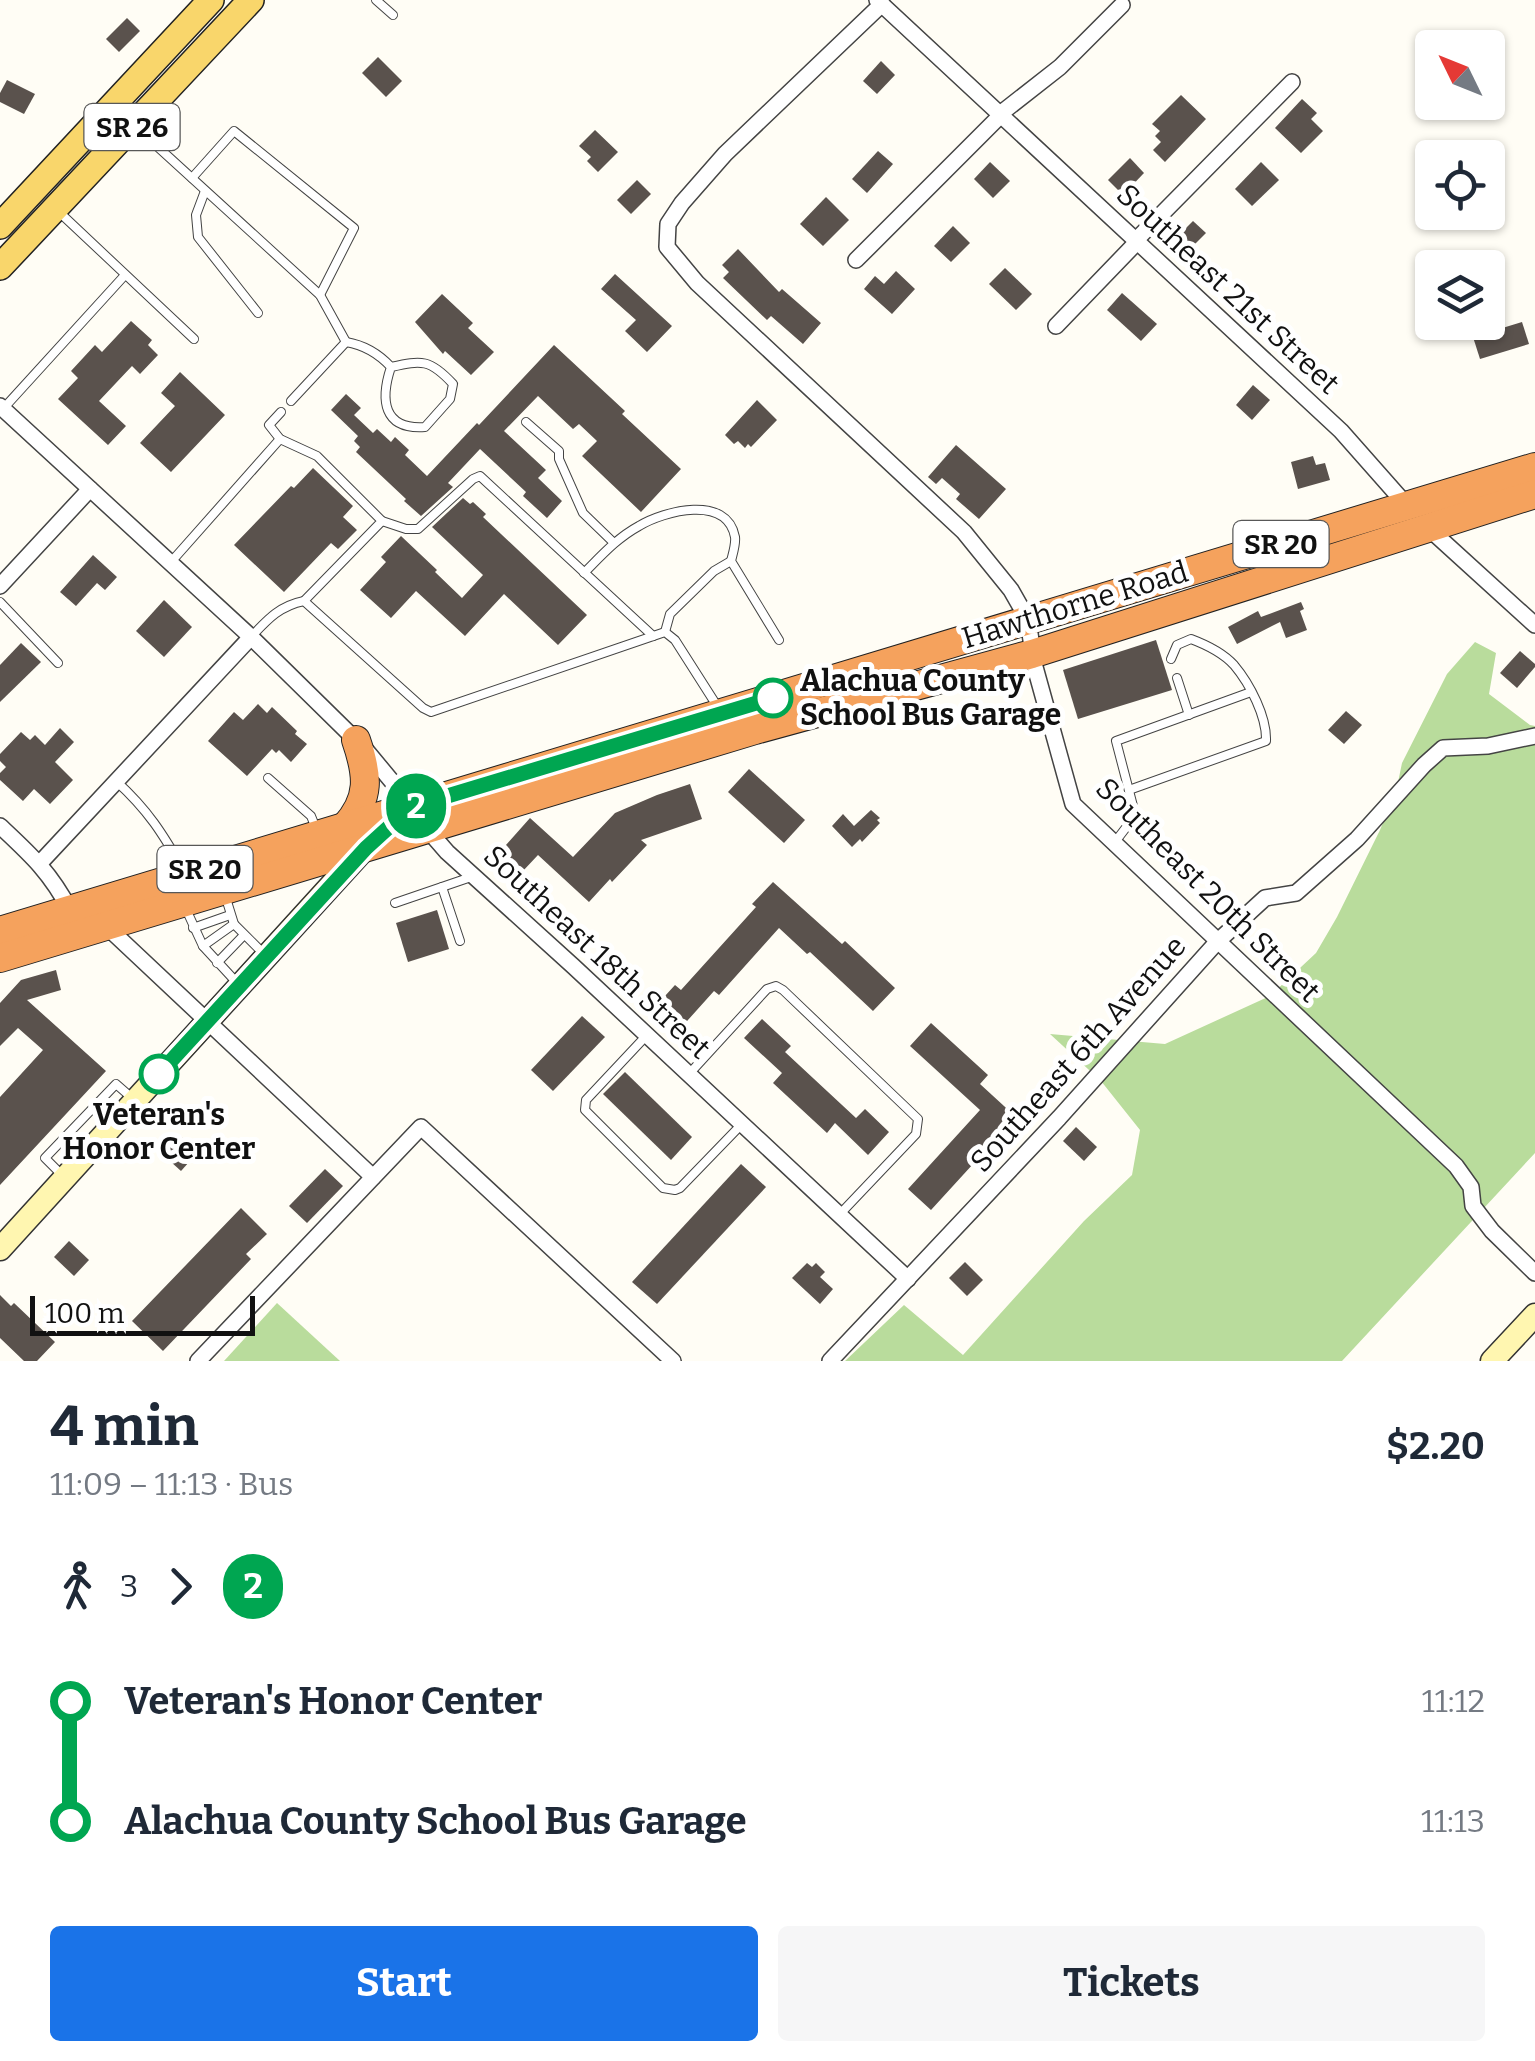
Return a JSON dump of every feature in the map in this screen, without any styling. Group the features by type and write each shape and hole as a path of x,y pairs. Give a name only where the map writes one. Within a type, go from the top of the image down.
{"highway":[{"name":"Hawthorne Road","path":"0,931 70,910 188,902 229,910 366,848 419,818 721,713 1535,467"},
{"name":"Hawthorne Road","path":"0,958 188,902 332,831 419,818 1032,654 1535,494"},
{"path":"332,831 362,806 365,772 356,740"}],"main road":[{"name":"SR 26","path":"0,226 212,0"},
{"name":"SR 26","path":"0,267 251,0"},
{"path":"111,108 134,125"}],"street":[{"name":"Southeast 21st Street","path":"879,2 1341,431 1427,527 1535,625"},
{"name":"Southeast 20th Street","path":"879,2 725,154 668,224 667,246 697,283 964,532 1011,590 1028,620 1032,654 1074,804 1456,1166 1471,1187 1473,1206 1492,1232 1535,1273"},
{"path":"856,260 1000,114 1060,67 1122,4"},
{"path":"1056,326 1292,82"},
{"name":"Southeast 18th Street","path":"1,408 171,562 356,740 419,818 474,876 908,1279"},
{"path":"0,586 90,489"},
{"path":"40,863 251,637"},
{"name":"Southeast 6th Avenue","path":"830,1361 1218,942 1265,898 1296,894 1358,839 1444,748 1488,746 1535,736"},
{"path":"0,826 40,863 70,910"},
{"path":"0,1250 366,848"},
{"path":"106,926 373,1176"},
{"path":"198,1361 421,1127 673,1361"},
{"path":"1492,1361 1535,1315"}],"lane":[{"path":"376,0 392,15"},
{"path":"134,125 320,295 346,342"},
{"path":"192,178 234,131 354,228 320,295"},
{"path":"206,191 196,215 198,237 258,312"},
{"path":"55,208 194,339"},
{"path":"1,408 125,275"},
{"path":"346,342 380,355 391,367"},
{"path":"291,401 346,342"},
{"path":"418,361 431,364 454,384 450,399 425,427 408,428 394,421 384,387 391,367 418,361"},
{"path":"280,412 269,425 280,439 317,456 382,520 406,530 418,528 480,476 653,636"},
{"path":"526,422 559,451 559,460 582,513 614,543"},
{"path":"171,562 280,439"},
{"path":"584,572 614,543 643,523 683,510 719,514 730,524 736,540 731,561 780,640"},
{"path":"251,637 275,612 304,600 382,520"},
{"path":"665,632 670,614 714,571 731,561"},
{"path":"304,600 431,712 665,632"},
{"path":"0,602 58,663"},
{"path":"665,632 675,640 721,713"},
{"path":"1129,790 1266,742 1266,728 1234,665 1209,645 1192,639 1176,646 1170,659"},
{"path":"1177,678 1189,714"},
{"path":"1115,842 1132,822 1129,790 1116,741 1251,692"},
{"path":"268,778 332,831"},
{"path":"116,780 162,830 203,946 240,986"},
{"path":"395,903 474,876"},
{"path":"442,887 460,941"},
{"path":"203,946 229,910 244,934 267,956"},
{"path":"217,964 244,934"},
{"path":"689,1074 767,989 776,986 783,990 918,1119 916,1134 840,1215"},
{"path":"647,1035 586,1100 585,1110 663,1188 680,1188 742,1124"}],"green space":[{"path":"1475,642 1496,653 1489,694 1535,726 1535,1153 1342,1361 845,1361 904,1305 963,1355 1084,1221 1132,1175 1140,1130 1101,1081 1050,1034 1165,1044 1270,996 1316,953 1337,917 1380,830 1396,792 1402,763 1447,674"},
{"path":"277,1303 340,1361 224,1361"}],"building":[{"path":"127,18 140,31 119,52 106,39"},
{"path":"378,57 402,81 386,97 362,73"},
{"path":"881,61 895,75 877,94 863,81"},
{"path":"7,80 35,94 24,114 0,102"},
{"path":"1181,95 1206,119 1165,162 1153,150 1161,142 1155,136 1160,131 1152,124"},
{"path":"1302,99 1317,113 1311,119 1323,131 1301,153 1275,128"},
{"path":"595,130 618,152 598,172 587,161 591,157 579,146"},
{"path":"878,151 893,164 867,193 852,179"},
{"path":"1130,158 1144,173 1123,195 1108,180"},
{"path":"990,162 1010,181 993,198 974,179"},
{"path":"1261,162 1279,180 1252,206 1235,189"},
{"path":"637,180 651,194 631,214 617,200"},
{"path":"826,197 849,220 823,246 800,224"},
{"path":"1193,221 1206,233 1185,254 1173,241"},
{"path":"953,226 970,243 951,262 934,246"},
{"path":"738,249 779,292 782,289 821,323 803,344 771,316 767,320 723,278 729,272 722,265"},
{"path":"1005,268 1032,294 1016,310 989,284"},
{"path":"896,271 915,289 892,314 864,289 875,276 884,284"},
{"path":"615,274 672,326 647,352 625,331 636,320 601,289"},
{"path":"1122,293 1157,324 1141,341 1107,310"},
{"path":"442,294 473,323 468,328 494,352 471,375 445,351 443,354 415,322"},
{"path":"131,321 152,340 148,345 158,355 140,374 132,366 99,401 126,426 108,445 58,399 78,378 71,371 95,345 102,352"},
{"path":"1522,322 1529,344 1480,359 1474,340 1505,340 1505,327"},
{"path":"554,345 681,469 641,512 582,456 597,441 579,424 573,429 538,396 504,431 546,470 538,478 562,501 547,518 523,496 526,492 480,449 448,483 453,487 421,516 356,452 360,447 354,441 358,436 331,410 346,394 361,408 354,415 373,433 377,429 391,442 395,437 409,450 405,455 427,476"},
{"path":"180,372 225,415 171,472 140,443 175,406 161,393"},
{"path":"1253,385 1270,400 1252,420 1236,405"},
{"path":"757,400 777,420 751,447 748,444 745,448 738,441 734,444 725,435"},
{"path":"956,445 1006,489 979,519 956,499 960,494 942,478 936,484 928,477"},
{"path":"1313,456 1316,465 1325,463 1330,480 1298,489 1291,462"},
{"path":"313,468 353,506 343,517 357,530 338,549 331,543 284,592 234,545"},
{"path":"463,498 486,514 483,517 587,615 558,645 504,594 465,636 416,591 391,618 360,590 386,562 381,557 401,536 462,598 483,575 432,527"},
{"path":"93,555 117,577 105,590 97,583 76,606 60,592"},
{"path":"164,600 192,627 164,657 136,631"},
{"path":"1301,602 1307,630 1286,638 1280,622 1237,644 1228,627 1258,611 1261,617"},
{"path":"1156,640 1172,690 1078,719 1063,670"},
{"path":"21,643 41,662 0,702 0,665"},
{"path":"1520,651 1535,667 1517,688 1500,673"},
{"path":"258,704 267,713 272,707 307,744 291,762 279,750 276,753 272,749 247,776 208,741 234,712 243,720"},
{"path":"1346,711 1362,725 1344,744 1328,730"},
{"path":"60,728 74,742 55,762 73,780 50,804 34,789 23,801 0,780 6,767 0,754 21,732 30,740 35,735 45,745"},
{"path":"749,769 805,820 784,843 728,792"},
{"path":"690,784 702,819 641,840 647,845 589,902 538,855 522,872 497,855 530,818 573,857 615,813"},
{"path":"871,810 880,823 852,847 832,826 843,814 854,826"},
{"path":"773,882 895,988 873,1011 779,928 719,995 714,991 679,1030 654,1008 675,985 681,990 756,907 752,904"},
{"path":"437,910 449,949 408,962 396,923"},
{"path":"56,970 61,990 27,1000 106,1071 0,1185 0,1097 43,1050 18,1028 0,1046 0,1003 21,980"},
{"path":"582,1016 605,1037 553,1091 531,1070"},
{"path":"762,1019 791,1046 785,1052 856,1118 865,1109 889,1132 868,1155 835,1123 827,1133 773,1083 782,1073 744,1038"},
{"path":"931,1023 988,1075 980,1084 1016,1117 931,1210 908,1189 980,1110 910,1046"},
{"path":"625,1072 692,1137 671,1160 603,1094"},
{"path":"1076,1127 1097,1147 1084,1161 1063,1141"},
{"path":"178,1134 198,1152 181,1171 161,1153"},
{"path":"741,1164 766,1187 657,1304 632,1282"},
{"path":"325,1169 343,1186 307,1223 289,1206"},
{"path":"241,1208 267,1234 246,1254 251,1259 163,1351 132,1321"},
{"path":"69,1241 89,1260 74,1276 54,1257"},
{"path":"965,1262 983,1280 967,1296 949,1278"},
{"path":"807,1263 812,1267 816,1263 825,1272 820,1277 833,1289 820,1304 792,1278"},
{"path":"0,1295 11,1306 14,1303 55,1342 37,1361 24,1361 0,1338"}],"bus line":[{"name":"2","path":"159,1074 366,848 411,807 773,698"}],"place":[{"name":"Alachua County School Bus Garage","path":"773,698"},
{"name":"Veteran's Honor Center","path":"159,1074"}]}
